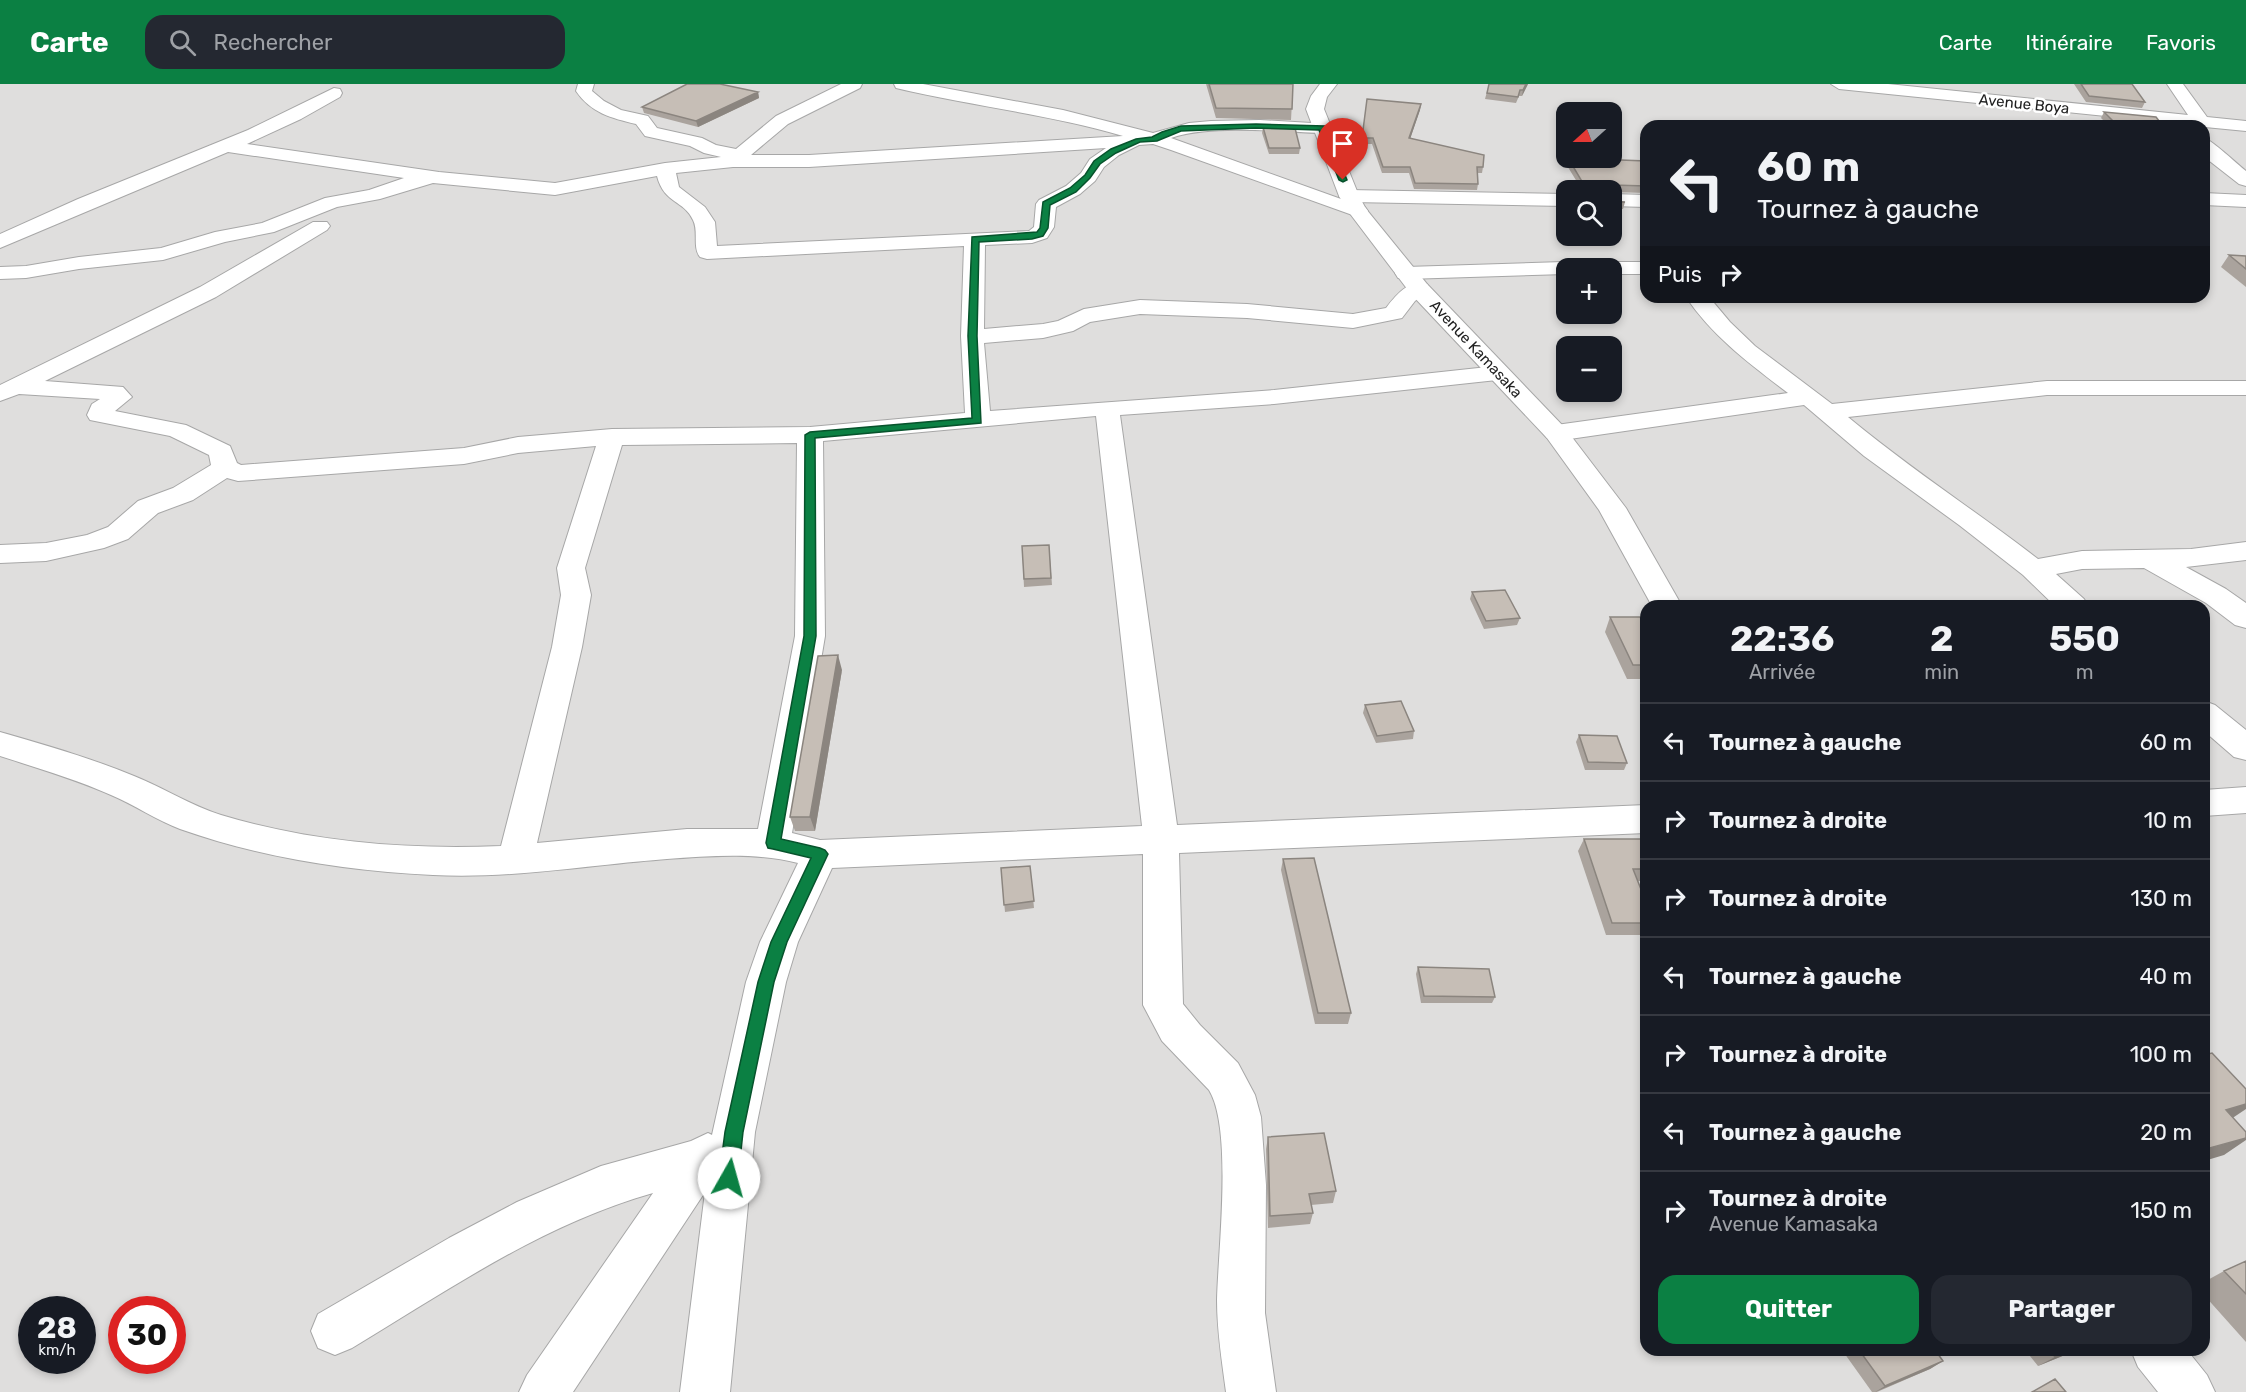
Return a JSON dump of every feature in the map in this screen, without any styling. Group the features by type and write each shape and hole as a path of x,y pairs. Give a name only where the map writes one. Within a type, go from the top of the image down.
{"street":[{"path":"586,84 584,91 589,98 615,114 642,120 651,132 696,142 736,158"},
{"path":"736,158 782,120 854,84"},
{"path":"902,84 980,102 1081,120 1214,158 1353,204 1556,200"},
{"name":"Avenue Boya","path":"1839,84 2162,120"},
{"path":"2175,84 2198,116 2198,120"},
{"name":"Avenue Kamasaka","path":"1322,88 1315,109 1353,204 1412,281 1497,373 1557,433 1612,508 1664,600"},
{"path":"0,242 278,123 334,93"},
{"name":"Avenue Boya","path":"2210,124 2246,126"},
{"path":"665,169 670,189 698,211 705,222 707,253 1032,237 1040,234 1044,228 1046,204 1073,190 1088,177 1097,163 1113,151 1181,129 1256,126 1322,128"},
{"path":"225,146 360,164 439,178 555,189 736,158 815,160 1146,140"},
{"path":"2210,150 2246,180"},
{"path":"4,390 208,292 281,247 386,191 405,183 439,178"},
{"path":"0,273 26,272 79,263 163,254 222,236 275,225 332,202 386,191"},
{"path":"2210,198 2246,201"},
{"path":"1622,202 1640,205"},
{"path":"975,239 972,336 978,420"},
{"path":"972,336 1012,335 1043,331 1065,326 1084,316 1140,307 1247,311 1353,321 1394,313 1407,296 1412,281 1563,268 1640,268"},
{"path":"1703,303 1722,327 1747,351 1873,451 1969,519 2033,569 2067,600"},
{"path":"225,468 238,473 371,465 464,456 518,445 612,437 810,435 1107,408 1274,397 1497,373"},
{"path":"4,390 32,386 114,392 120,397 101,409 99,414 177,430 221,451 225,468"},
{"path":"1557,433 1817,405 2047,388 2246,388"},
{"path":"1107,408 1161,841 1163,1005 1168,1020 1177,1031 1208,1059 1231,1088 1240,1116 1245,1183 1241,1304 1251,1392"},
{"path":"773,843 810,636 810,435"},
{"path":"515,860 567,647 576,595 571,568 612,437"},
{"path":"0,554 46,552 94,542 118,533 148,507 183,494 225,468"},
{"path":"2033,569 2082,560 2191,558 2246,551"},
{"path":"2152,560 2216,596 2246,618"},
{"path":"2210,718 2246,748"},
{"path":"0,744 112,781 189,818 286,844 334,853 436,861 515,860 687,843 773,843 820,854 1640,819"},
{"path":"705,1392 718,1145 779,942 820,854"},
{"path":"335,1331 497,1237 552,1210 601,1188 718,1145"},
{"path":"544,1392 718,1145"},
{"path":"2161,1356 2190,1392"}],"shaded area":[{"path":"0,84 2246,84 2246,1392 0,1392"}],"building":[{"path":"687,84 720,84 758,92 696,121 642,107"},
{"path":"1209,84 1293,84 1292,109 1216,108"},
{"path":"1489,84 1526,84 1523,90 1520,90 1518,97 1487,93"},
{"path":"2081,84 2132,84 2145,102 2089,96"},
{"path":"1367,99 1421,104 1409,138 1484,155 1483,167 1477,167 1478,184 1415,183 1410,167 1383,167 1373,138 1362,138"},
{"path":"2104,112 2156,117 2158,120 2112,120"},
{"path":"1263,127 1295,128 1300,148 1269,148"},
{"path":"1622,160 1640,161 1640,186 1622,185 1622,180 1581,180 1574,168 1622,168"},
{"path":"2229,255 2246,256 2246,269"},
{"path":"1049,545 1051,578 1024,579 1022,546"},
{"path":"1505,590 1520,618 1486,621 1472,592"},
{"path":"1610,617 1640,617 1640,665 1633,665"},
{"path":"838,655 810,817 790,817 818,656"},
{"path":"1401,701 1414,731 1377,736 1365,705"},
{"path":"1579,735 1617,736 1627,763 1588,762"},
{"path":"1584,839 1640,839 1640,869 1633,869 1640,887 1640,923 1612,923"},
{"path":"1314,858 1351,1013 1318,1013 1283,859"},
{"path":"1030,866 1034,901 1004,905 1001,868"},
{"path":"1418,967 1489,969 1495,997 1424,996"},
{"path":"2210,1054 2246,1089 2246,1104 2226,1110 2246,1132 2246,1138 2210,1148"},
{"path":"1324,1133 1336,1191 1309,1194 1313,1213 1270,1216 1268,1137"},
{"path":"2246,1261 2246,1294 2224,1271"},
{"path":"1863,1356 1939,1356 1943,1361 1885,1386"},
{"path":"2055,1379 2066,1392 2032,1392"}],"route":[{"path":"729,1178 734,1132 766,982 779,942 820,854 773,843 810,636 810,435 978,420 972,336 975,239 1032,237 1040,234 1044,228 1046,204 1073,190 1088,177 1097,163 1113,151 1138,140 1154,139 1164,133 1181,129 1256,126 1322,128 1343,180"}]}
